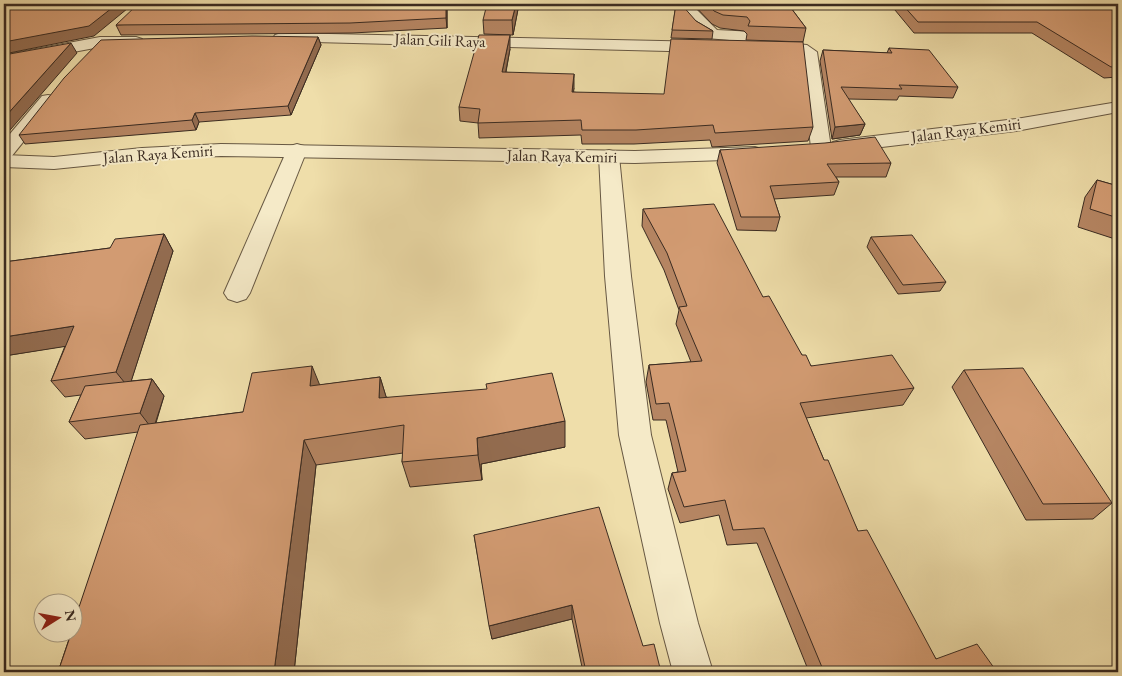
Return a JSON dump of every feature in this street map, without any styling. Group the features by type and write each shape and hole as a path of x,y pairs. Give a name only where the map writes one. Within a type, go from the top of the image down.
{"street":[{"path":"683,4 707,31 713,35 754,37 784,48"},
{"path":"799,7 841,4"},
{"path":"82,62 100,42 119,28"},
{"name":"Jalan Gili Raya","path":"264,38 386,38 784,48 807,43 809,52 811,149"},
{"path":"4,60 100,42 150,42"},
{"path":"4,152 57,89"},
{"name":"Jalan Raya Kemiri","path":"811,149 1016,125 1118,107"},
{"name":"Jalan Raya Kemiri","path":"4,161 54,163 142,154 221,150 609,156 735,155 773,152"},
{"path":"237,293 297,150"},
{"path":"609,156 618,276 635,434 679,623 693,672"}],"building":[{"path":"4,4 117,4 89,26 4,42"},
{"path":"138,4 446,4 446,18 350,23 116,25"},
{"path":"487,4 516,4 512,20 483,20"},
{"path":"676,4 681,4 696,21 713,31 672,30"},
{"path":"708,4 788,4 806,28 748,26 750,21 747,17 723,15 714,11"},
{"path":"902,4 1118,4 1118,66 1111,67 1037,22 918,22"},
{"path":"479,35 510,35 502,72 574,74 572,92 664,94 671,39 803,42 813,127 715,133 713,125 636,130 582,130 581,120 478,123 480,109 459,107"},
{"path":"252,36 318,37 288,106 195,113 192,120 19,135 64,78 101,40"},
{"path":"71,43 4,118 4,55"},
{"path":"889,48 929,50 958,87 899,85 902,89 841,87 865,124 835,127 823,50 892,53"},
{"path":"875,137 891,163 827,164 839,182 770,186 780,217 741,217 720,150 825,143"},
{"path":"1097,180 1118,186 1118,218 1090,209"},
{"path":"714,204 763,297 769,296 802,355 806,355 811,366 892,355 914,388 800,403 824,460 828,460 858,531 867,530 936,659 977,644 997,672 824,672 764,528 733,530 725,500 684,507 672,473 686,471 669,403 656,404 649,365 702,361 679,307 687,306 667,253 643,209"},
{"path":"164,234 116,372 51,381 74,326 4,337 4,262 110,248 115,239"},
{"path":"912,235 946,282 903,285 871,237"},
{"path":"312,366 310,386 380,377 379,398 487,389 486,384 552,373 565,421 477,438 478,455 402,462 404,425 304,440 274,672 58,672 68,644 82,644 82,598 140,425 243,412 252,373"},
{"path":"1023,368 1112,503 1043,504 964,370"},
{"path":"152,379 140,413 69,422 85,386"},
{"path":"599,507 643,646 654,644 661,672 586,672 572,605 489,626 474,535"}]}
